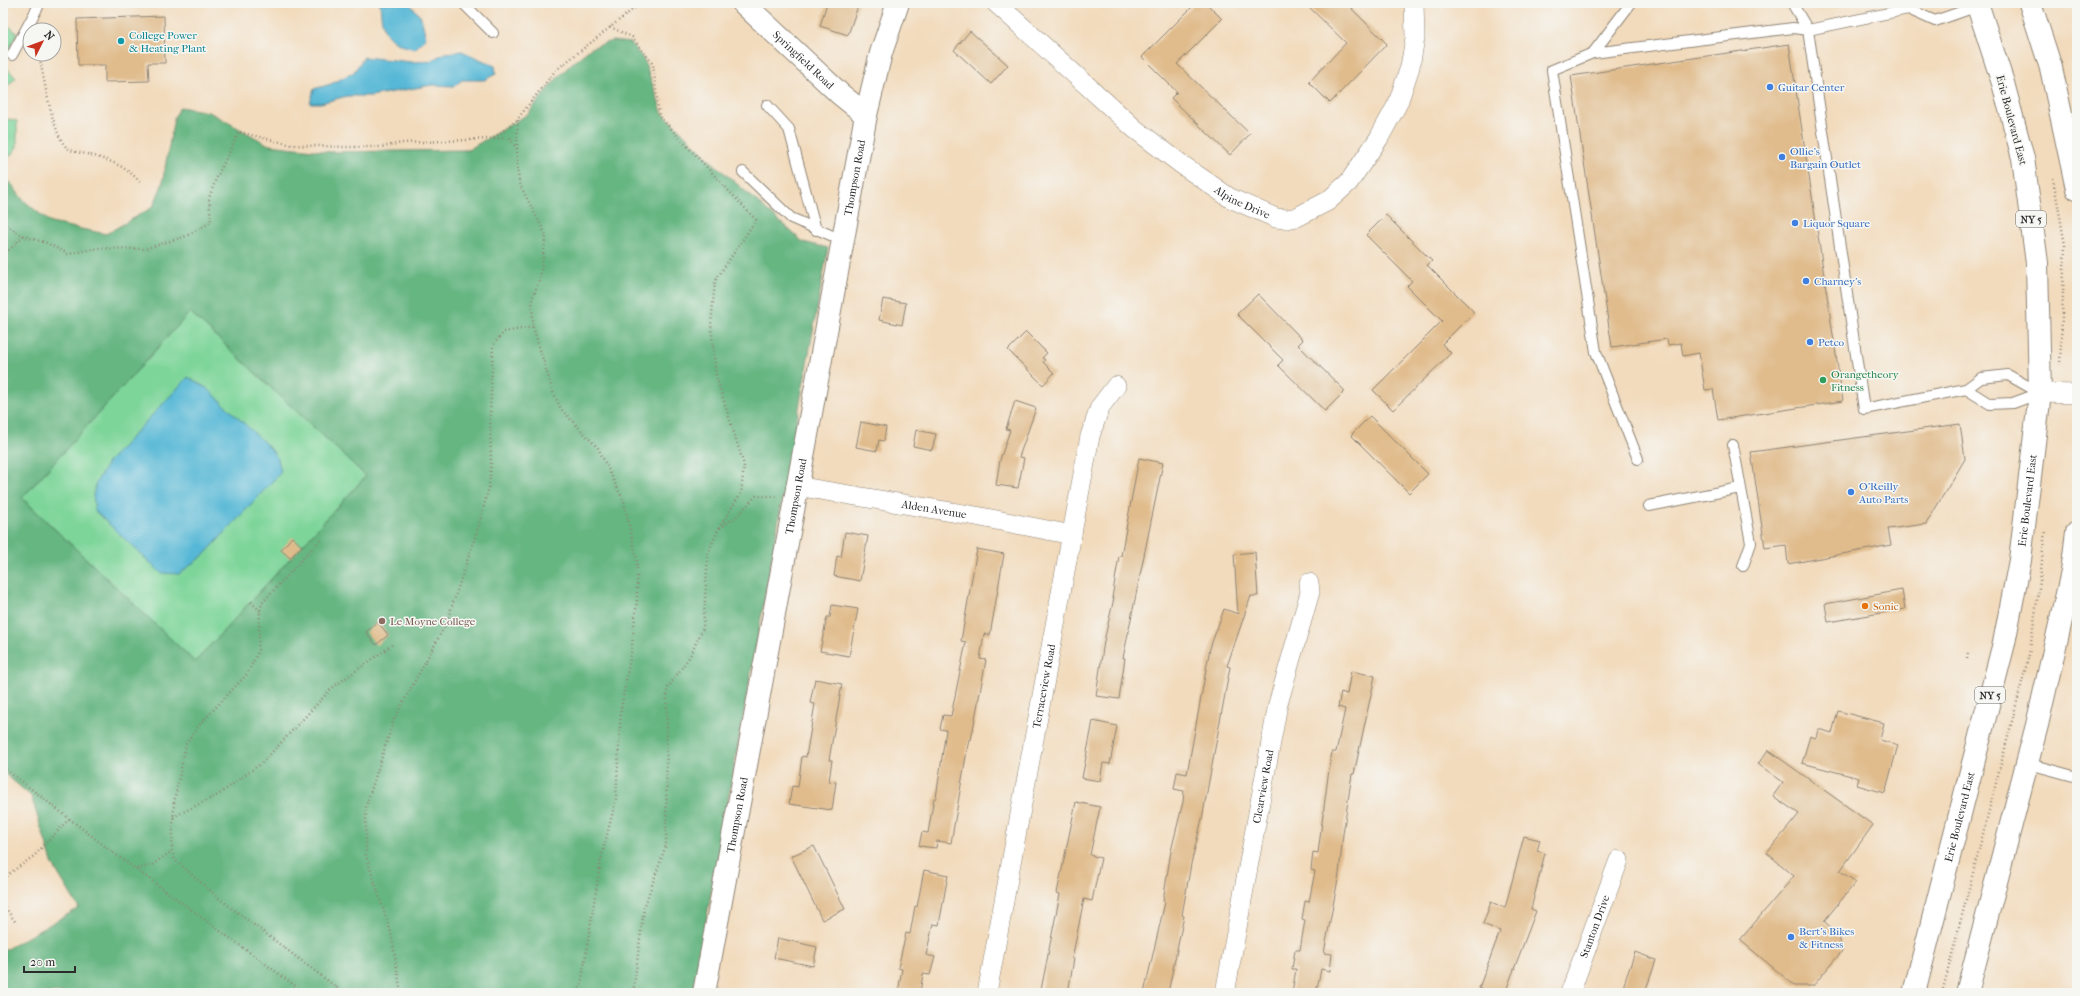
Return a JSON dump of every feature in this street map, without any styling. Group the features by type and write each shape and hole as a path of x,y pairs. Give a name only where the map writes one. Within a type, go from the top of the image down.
{"main road":[{"name":"Springfield Road","path":"743,3 840,94 866,115"},
{"name":"Thompson Road","path":"704,993 866,115 881,53 898,3"},
{"path":"2030,3 2050,68 2077,189"},
{"name":"Erie Boulevard East","path":"1914,993 2004,643 2020,560 2040,393 2037,263 2023,158 2003,83 1977,5"},
{"path":"1967,993 2037,725 2072,572 2077,532"}],"street":[{"name":"Alpine Drive","path":"996,3 1135,129 1181,164 1230,198 1276,218 1287,219 1297,217 1328,201 1349,182 1379,138 1398,103 1410,67 1415,38 1414,3"},
{"name":"Terraceview Road","path":"987,993 1045,672 1090,436 1100,407 1116,386"},
{"path":"2040,393 2077,394"},
{"name":"Alden Avenue","path":"796,491 976,516 1072,534"},
{"name":"Clearview Road","path":"1225,993 1278,704 1310,592 1309,583"},
{"name":"Stanton Drive","path":"1570,993 1619,860"}],"lane":[{"path":"12,55 40,3"},
{"path":"463,3 493,33"},
{"path":"1593,53 1631,3"},
{"path":"1792,3 1808,30 1864,409 1966,389 1981,378 2008,375 2040,393"},
{"path":"1638,459 1596,352 1552,70 1593,53 1793,28 1808,30 1908,10 1935,21 1977,5"},
{"path":"767,105 789,129 816,230"},
{"path":"743,172 791,218 842,240"},
{"path":"1966,389 1990,404 2013,403 2040,393"},
{"path":"1733,446 1751,543 1743,566"},
{"path":"1649,506 1740,488"},
{"path":"2026,763 2077,777"}],"path":[{"path":"494,138 518,118 555,71 641,3"},
{"path":"610,27 632,37 653,64 658,116 756,220 715,281 711,325 716,376 744,465 740,493 718,530 708,553 703,628 690,656 667,689 666,845 644,908 633,993"},
{"path":"41,62 55,128 61,141 68,149 109,160 121,166 140,182"},
{"path":"518,118 516,168 520,185 546,235 540,278 532,299 533,327 553,392 561,409 598,448 624,502 637,560 637,600 631,653 621,709 616,799 601,859 581,985 575,993"},
{"path":"3,223 23,236 47,243 68,254 92,248 145,249 186,236 211,222 209,198 216,179 239,132 292,145 344,147 382,147 402,143 510,138 517,149"},
{"path":"3,256 23,236"},
{"path":"400,993 391,933 366,856 366,806 394,719 446,624 478,528 489,487 491,464 490,416 493,345 504,332 533,327"},
{"path":"718,530 736,517 756,496 796,491"},
{"path":"320,540 262,603 260,611 258,652 247,674 201,723 186,744 174,802 172,851 175,860 222,900 344,993"},
{"path":"251,602 260,611"},
{"path":"174,817 218,795 263,762 332,688 392,645"},
{"path":"1967,658 1968,652"},
{"path":"3,766 137,870 305,993"},
{"path":"3,878 34,856 69,818"},
{"path":"137,870 152,865 172,851"},
{"path":"3,904 16,923"}],"green space":[{"path":"3,21 17,33 3,62"},
{"name":"Le Moyne College","path":"612,41 631,43 644,60 662,112 712,162 803,242 828,248 693,993 3,993 3,951 79,908 53,865 31,796 3,772 3,182 10,182 23,200 51,223 106,234 153,207 162,185 174,118 180,107 209,112 269,145 331,152 468,150 528,114 551,85 570,65 591,48","holes":["190,312 366,476 195,662 22,498"]},
{"path":"3,64 16,78 3,90"},
{"path":"3,118 17,121 17,147 3,165"},
{"path":"190,312 366,476 195,662 22,498"}],"water":[{"path":"380,3 409,3 421,17 426,38 415,49 397,43 387,35 382,22"},
{"path":"462,51 495,66 496,74 484,80 462,80 454,86 432,85 371,96 347,96 321,103 310,103 314,89 331,84 354,72 364,57 412,62 430,61 445,53"},
{"path":"188,377 208,389 271,449 278,459 281,472 205,554 179,574 161,573 95,511 93,495 96,483 109,461"}],"building":[{"path":"827,3 859,3 848,35 820,26"},
{"path":"1196,3 1206,3 1222,19 1177,64 1250,134 1230,155 1171,98 1177,92 1142,57"},
{"path":"1305,3 1358,3 1352,9 1387,44 1330,103 1309,82 1346,43"},
{"name":"College Power & Heating Plant","path":"164,16 165,63 148,63 149,81 105,82 105,65 78,65 77,19"},
{"path":"970,31 1008,65 991,84 954,50"},
{"path":"1789,44 1843,401 1718,420 1713,389 1705,390 1699,353 1683,356 1681,343 1668,345 1667,339 1612,347 1571,76"},
{"path":"1386,215 1432,261 1427,265 1474,312 1442,344 1451,353 1393,410 1373,390 1442,321 1407,286 1412,281 1366,235"},
{"path":"1258,294 1303,340 1298,345 1345,391 1325,411 1278,365 1283,360 1237,314"},
{"path":"883,299 906,303 902,325 879,320"},
{"path":"1026,332 1047,353 1042,358 1045,360 1043,362 1054,373 1043,385 1008,350"},
{"path":"1015,401 1036,408 1019,457 1024,458 1018,488 996,485 1000,460 1010,430 1006,429"},
{"path":"1370,416 1428,474 1409,493 1351,435"},
{"path":"861,422 886,427 884,441 879,440 877,451 856,447"},
{"name":"O'Reilly Auto Parts","path":"1960,424 1965,459 1926,524 1888,529 1891,545 1788,564 1786,545 1765,548 1751,452"},
{"path":"916,430 936,434 932,450 913,446"},
{"path":"1139,458 1163,463 1123,658 1125,658 1119,699 1096,696 1104,641 1114,598 1112,598 1119,556 1121,556"},
{"path":"845,532 868,536 860,581 834,576 837,556 841,557"},
{"path":"292,537 302,546 290,558 281,550"},
{"path":"977,549 1004,554 990,635 984,634 980,659 986,660 971,740 969,739 951,843 937,841 936,848 919,846 922,832 928,833 934,798 936,798 946,730 940,729 943,715 951,716 966,642 961,641"},
{"path":"1255,552 1258,596 1251,596 1227,666 1230,667 1202,819 1191,864 1182,915 1184,916 1168,993 1144,993 1165,902 1163,901 1171,851 1183,802 1184,791 1174,789 1177,772 1187,774 1210,648 1224,609 1238,614 1234,554"},
{"name":"Sonic","path":"1902,590 1905,609 1828,622 1825,604"},
{"path":"832,605 858,609 849,656 820,651 827,617 830,617"},
{"path":"378,622 388,635 376,645 366,632"},
{"path":"1351,671 1375,676 1354,774 1352,774 1339,874 1324,953 1332,954 1330,971 1321,969 1316,993 1292,993 1296,969 1292,969 1295,950 1300,950 1305,920 1302,919 1305,901 1309,902 1315,871 1311,870 1313,852 1318,853 1332,752 1336,752 1345,709 1338,707 1341,692 1347,694"},
{"path":"815,679 842,684 829,760 832,760 829,781 836,782 832,810 789,804 792,786 798,787 802,756 806,757 815,704 810,703"},
{"path":"1838,711 1884,723 1880,740 1898,745 1885,793 1857,785 1859,778 1802,763 1810,736 1816,738 1818,729 1832,733"},
{"path":"1093,721 1117,726 1110,764 1103,763 1100,781 1082,778"},
{"path":"1768,750 1873,825 1840,871 1856,882 1824,921 1839,935 1842,951 1813,986 1795,986 1740,940 1794,876 1767,853 1799,814 1773,796 1783,782 1758,764"},
{"path":"1076,802 1100,807 1090,855 1101,858 1092,901 1084,899 1072,959 1074,959 1068,993 1058,993 1041,990 1060,894 1057,893"},
{"path":"1524,836 1540,840 1537,851 1545,853 1531,909 1536,911 1505,993 1494,993 1479,988 1500,931 1483,924 1491,902 1505,908"},
{"path":"814,846 845,909 822,920 791,856"},
{"path":"924,870 948,875 939,925 933,924 926,955 935,957 930,975 923,974 920,993 898,993 902,969 898,968 906,933 910,934"},
{"path":"778,938 817,947 813,966 774,958"},
{"path":"1635,952 1656,960 1645,993 1632,993 1622,990"}],"place":[{"name":"College Power & Heating Plant","path":"121,41"},
{"name":"Guitar Center","path":"1770,87"},
{"name":"Ollie's Bargain Outlet","path":"1782,157"},
{"name":"Liquor Square","path":"1795,223"},
{"name":"Charney's","path":"1806,281"},
{"name":"Petco","path":"1810,342"},
{"name":"Orangetheory Fitness","path":"1823,380"},
{"name":"O'Reilly Auto Parts","path":"1851,492"},
{"name":"Sonic","path":"1865,606"},
{"name":"Le Moyne College","path":"382,621"},
{"name":"Bert's Bikes & Fitness","path":"1791,937"}]}
